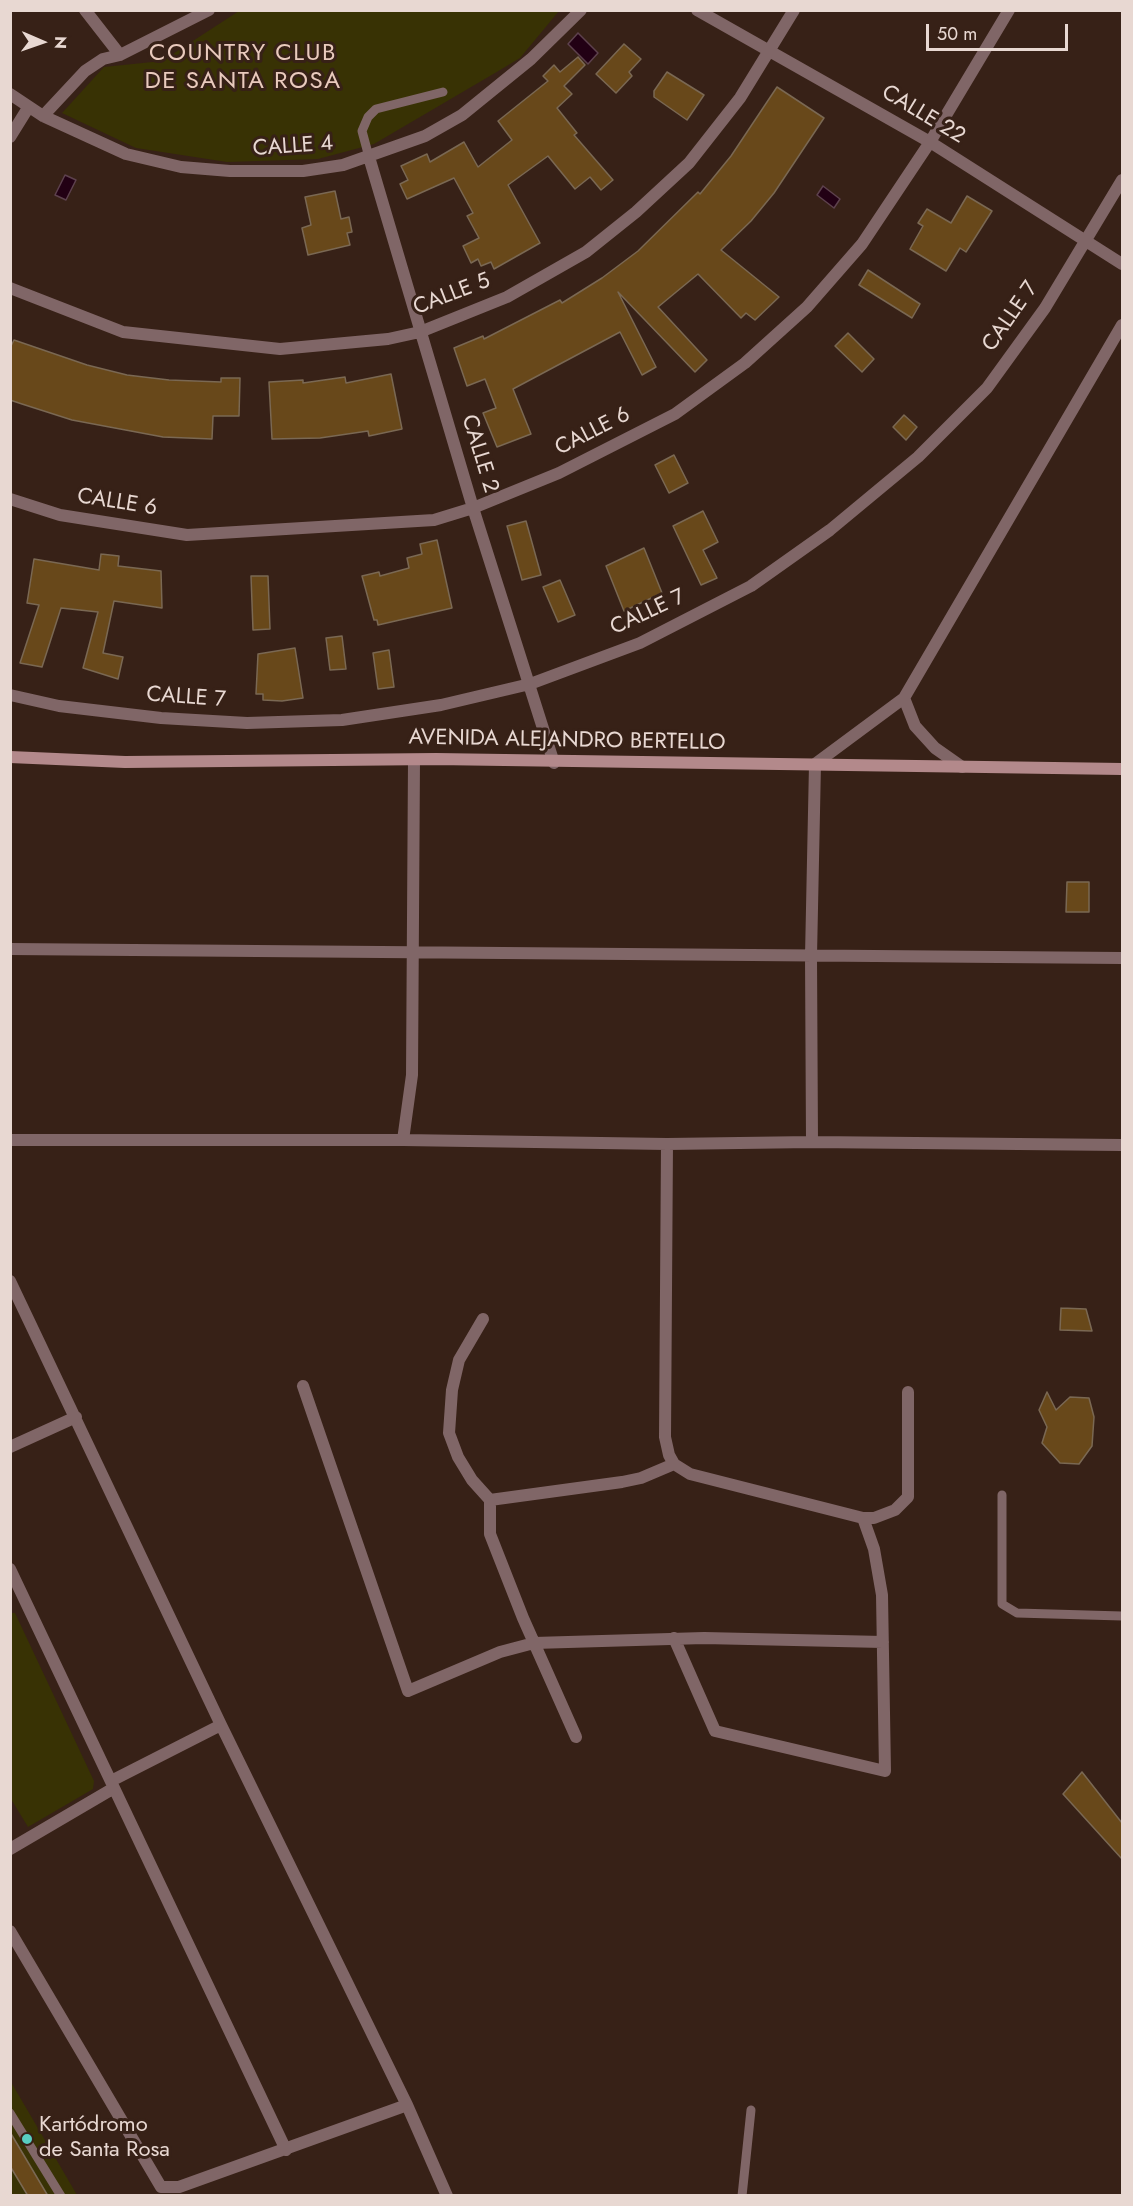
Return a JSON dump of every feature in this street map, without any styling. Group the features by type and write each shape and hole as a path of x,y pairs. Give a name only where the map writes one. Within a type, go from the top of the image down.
{"main road":[{"name":"AVENIDA ALEJANDRO BERTELLO","path":"10,757 125,762 414,760 1122,769"}],"street":[{"path":"86,10 120,56"},
{"path":"43,117 84,71 110,56 120,56 209,10"},
{"name":"CALLE 4","path":"10,94 43,117 126,154 181,167 230,171 303,171 343,165 369,157 425,136 462,115 531,59 581,10"},
{"name":"CALLE 22","path":"697,10 930,142 1122,264"},
{"name":"CALLE 5","path":"10,288 123,332 280,349 388,339 420,332 507,297 586,252 636,212 689,163 740,98 794,10"},
{"name":"CALLE 6","path":"10,499 60,515 187,535 434,520 473,508 559,473 675,414 745,363 807,308 862,244 930,142 1009,10"},
{"path":"10,137 28,108"},
{"name":"CALLE 2","path":"369,157 473,508 555,763"},
{"name":"CALLE 7","path":"10,695 59,706 161,718 247,723 342,720 441,705 530,684 640,643 751,586 830,530 918,458 987,388 1046,308 1122,180"},
{"path":"812,1142 811,956 815,764 903,698 1122,325"},
{"path":"903,698 915,726 935,748 962,767"},
{"path":"403,1140 412,1075 414,760"},
{"path":"10,949 1122,958"},
{"path":"10,1140 1122,1145"},
{"path":"667,1144 665,1437 674,1464 690,1474 863,1518 874,1518 896,1510 908,1497 908,1392"},
{"path":"10,1281 221,1725 406,2104 447,2196"},
{"path":"483,1319 459,1360 452,1390 449,1433 458,1457 472,1480 490,1500 490,1534 576,1737"},
{"path":"303,1386 408,1690 500,1652 534,1642 674,1638 883,1642"},
{"path":"10,1447 76,1417"},
{"path":"490,1500 622,1482 641,1478 674,1464"},
{"path":"674,1638 715,1731 885,1771 883,1642 879,1572 863,1518"},
{"path":"10,1569 15,1588 113,1785 286,2150"},
{"path":"10,1849 113,1785 221,1725"},
{"path":"10,1931 162,2187 181,2191 406,2104"}],"lane":[{"path":"369,157 362,131 368,117 376,109 442,92"},
{"path":"1002,1495 1002,1604 1017,1613 1122,1616"},
{"path":"742,2196 751,2110"},
{"path":"10,2112 62,2196"}],"shaded area":[{"path":"239,11 559,11 520,58 374,144 318,159 227,162 136,148 62,113 104,67 162,61"},
{"path":"578,33 598,53 588,64 568,44"},
{"path":"65,175 76,180 66,200 55,195"},
{"path":"823,186 840,199 834,208 817,195"},
{"path":"11,1613 15,1613 94,1781 93,1789 28,1827 11,1799"},
{"name":"Kartódromo de Santa Rosa","path":"11,2082 77,2195 11,2195"}],"building":[{"path":"624,44 641,59 629,72 632,76 616,93 596,74"},
{"path":"578,57 585,65 564,86 572,94 557,108 577,133 574,135 613,180 601,190 590,177 575,189 548,156 508,185 540,243 494,269 491,262 481,266 478,259 471,263 463,246 479,238 467,216 473,213 454,178 407,199 400,184 408,180 401,166 427,154 430,162 464,142 478,167 512,140 498,121 548,81 543,76 554,65 560,72"},
{"path":"667,72 704,95 687,120 654,97 654,91"},
{"path":"777,87 824,118 774,193 751,221 721,250 779,297 755,320 746,313 741,318 698,274 658,307 707,360 695,372 618,292 656,367 642,375 620,332 513,389 531,434 497,447 483,413 496,408 485,379 467,386 454,348 483,336 484,339 560,300 562,303 602,278 638,251 698,192 700,194 731,156"},
{"path":"335,191 341,219 349,217 352,232 347,233 350,245 308,255 302,228 311,225 305,197"},
{"path":"967,196 992,211 966,252 960,248 946,271 910,249 923,226 918,223 927,209 951,223"},
{"path":"868,270 920,304 912,318 859,285"},
{"path":"848,333 874,359 862,372 835,346"},
{"path":"14,340 87,365 127,375 169,380 221,382 221,378 240,378 239,416 213,416 212,439 163,437 72,420 10,400 10,348"},
{"path":"391,374 402,429 369,436 368,431 320,438 272,439 269,382 303,380 303,383 345,377 346,383"},
{"path":"904,415 917,427 906,440 893,427"},
{"path":"674,455 688,483 669,493 655,465"},
{"path":"703,511 718,542 703,550 717,578 701,585 673,526"},
{"path":"526,521 541,575 522,580 507,526"},
{"path":"437,540 452,608 378,625 377,620 374,620 362,576 379,572 380,576 409,568 407,558 422,554 420,544"},
{"path":"644,548 662,593 624,611 606,566"},
{"path":"101,554 119,556 118,566 161,571 162,608 114,601 103,653 123,657 118,679 83,668 98,612 61,608 42,667 20,663 39,605 27,603 34,559 99,570"},
{"path":"251,576 268,576 270,629 253,630"},
{"path":"560,580 575,615 558,622 543,587"},
{"path":"342,636 346,669 330,670 326,638"},
{"path":"295,648 303,698 282,701 263,700 263,694 256,694 258,654"},
{"path":"389,650 394,687 378,689 373,653"},
{"path":"1067,882 1089,882 1089,912 1066,912"},
{"path":"1061,1308 1086,1309 1092,1331 1060,1330"},
{"path":"1047,1392 1056,1410 1070,1397 1089,1398 1094,1417 1092,1446 1079,1464 1060,1463 1042,1443 1047,1427 1039,1410"},
{"path":"1082,1772 1122,1823 1122,1859 1063,1794"},
{"path":"10,2132 48,2196 28,2196 10,2166"}],"place":[{"name":"Kartódromo de Santa Rosa","path":"27,2139"}],"district":[{"name":"COUNTRY CLUB DE SANTA ROSA","path":"243,68"}]}
